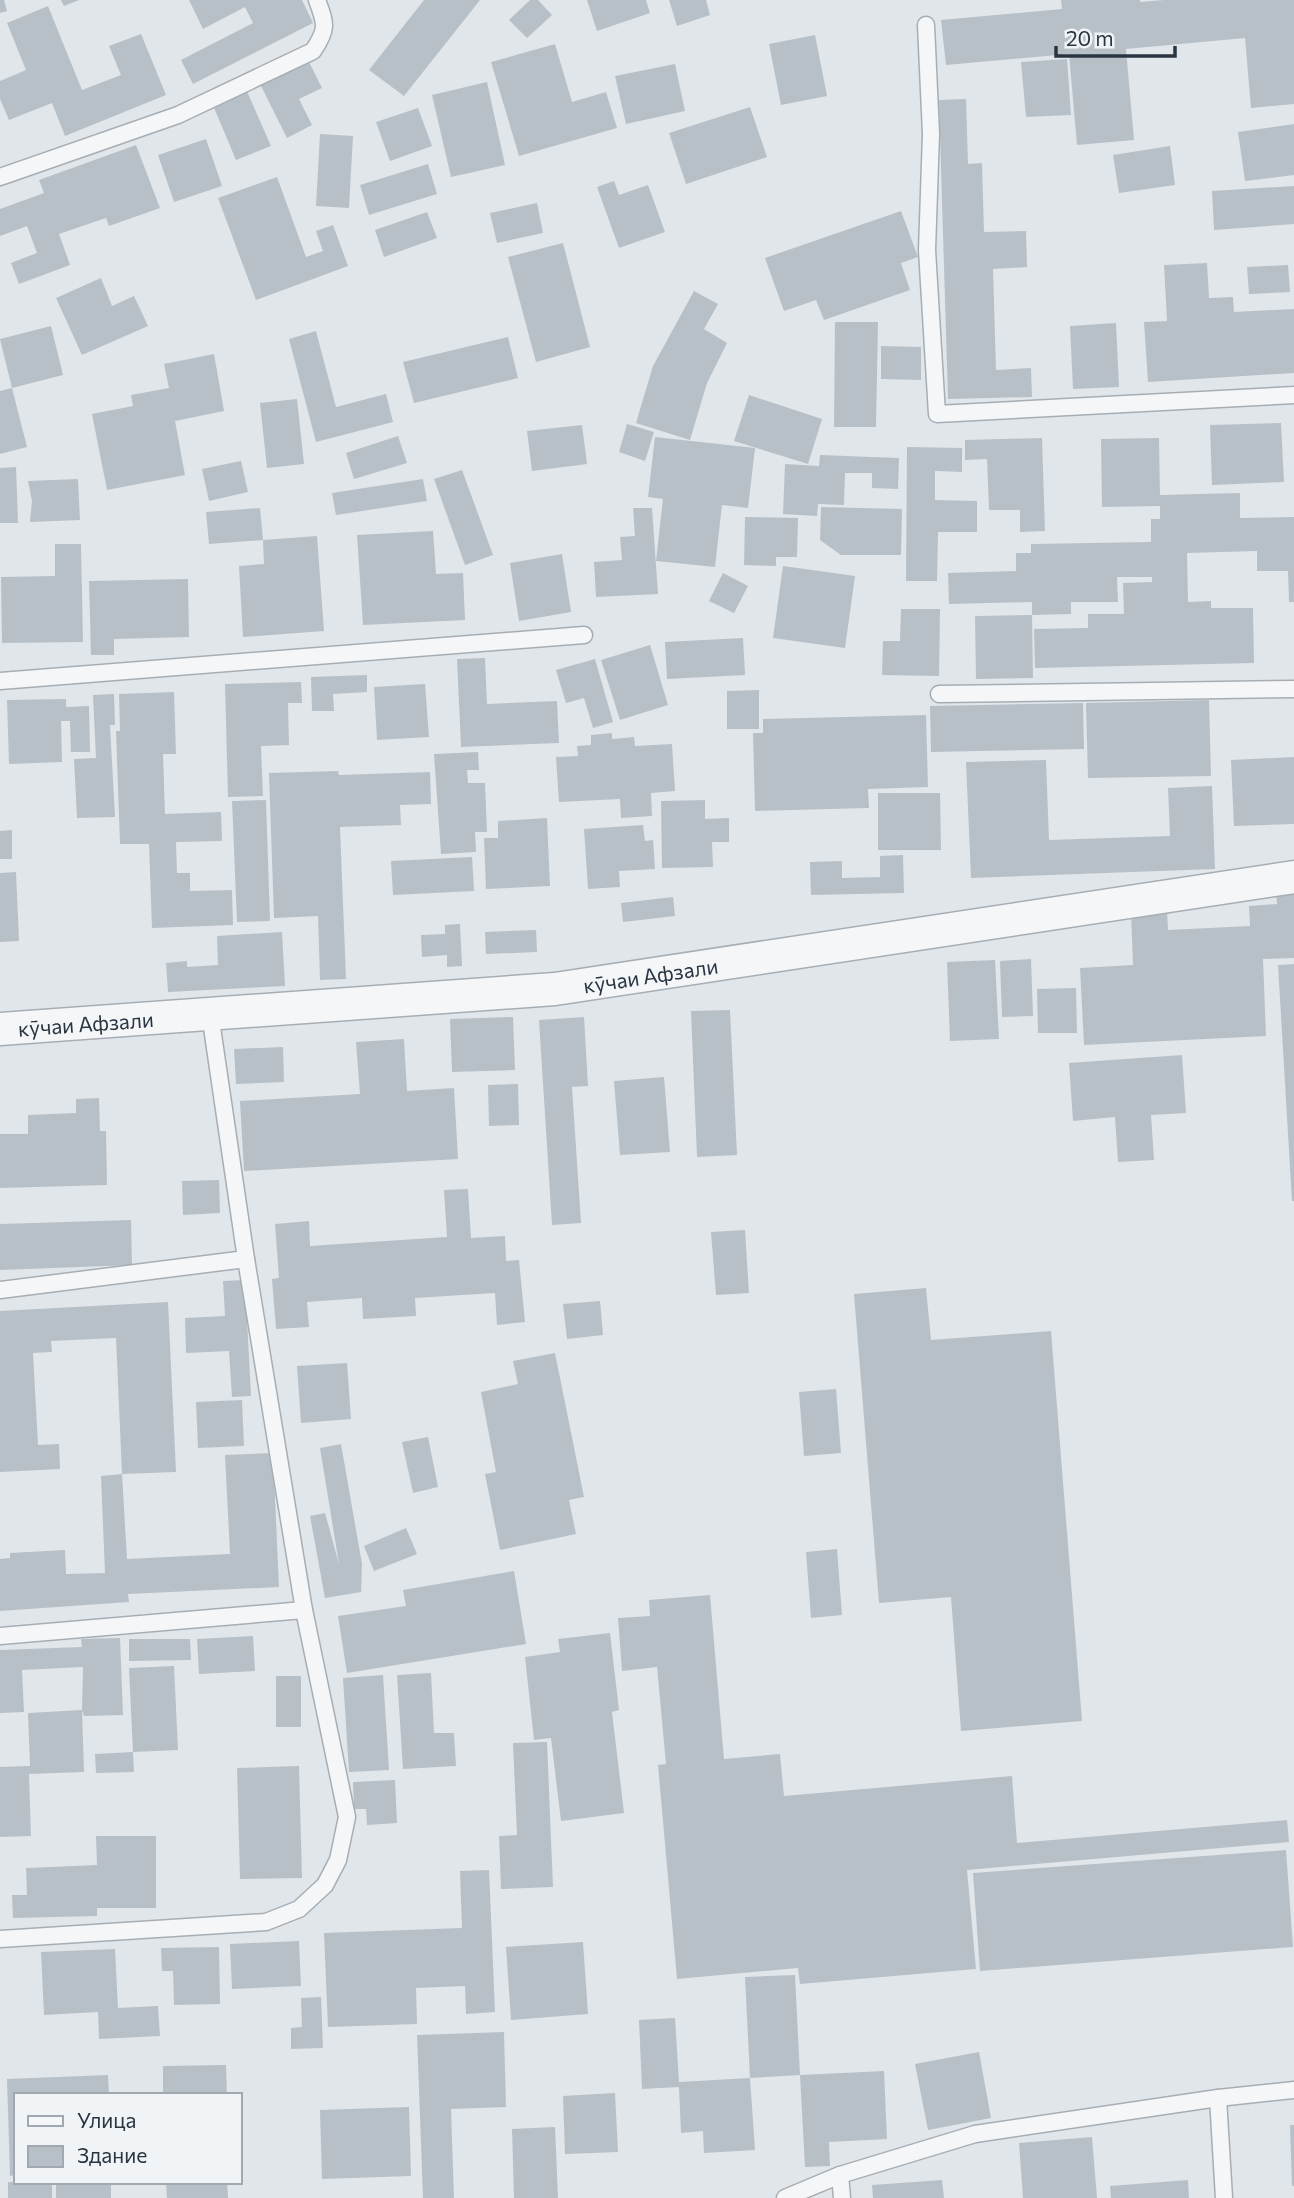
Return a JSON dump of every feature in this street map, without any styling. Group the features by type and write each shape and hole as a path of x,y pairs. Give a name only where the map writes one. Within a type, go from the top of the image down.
{"street":[{"name":"кӯчаи Афзали","path":"0,1029 555,989 1294,877"}],"lane":[{"path":"0,177 178,114 313,51 323,37 326,24 317,0"},
{"path":"926,25 930,134 927,250 937,414 1294,395"},
{"path":"0,681 584,635"},
{"path":"939,694 1294,689"},
{"path":"0,1939 266,1922 299,1909 325,1885 338,1860 347,1817 304,1610 209,1014"},
{"path":"0,1290 246,1259"},
{"path":"0,1636 304,1610"},
{"path":"785,2198 840,2175 975,2134 1218,2098 1294,2090"},
{"path":"1218,2098 1224,2198"},
{"path":"840,2175 842,2198"}],"building":[{"path":"0,0 4,0 7,11 0,13"},
{"path":"61,0 79,0 64,6"},
{"path":"189,0 302,0 313,23 193,84 181,60 253,23 245,7 203,29"},
{"path":"424,0 480,0 404,96 369,70"},
{"path":"530,0 538,0 552,15 527,38 509,20"},
{"path":"587,0 646,0 650,13 597,31"},
{"path":"669,0 706,0 710,15 677,26"},
{"path":"1061,0 1294,0 1294,104 1251,108 1245,38 1126,49 1134,140 1077,145 1069,54 946,65 941,20 1062,9"},
{"path":"48,6 82,90 121,75 109,46 141,34 166,95 65,136 52,103 9,120 0,99 0,81 26,70 7,23"},
{"path":"815,35 827,96 781,105 769,44"},
{"path":"555,44 572,102 606,92 617,128 519,156 491,62"},
{"path":"307,58 322,88 299,99 312,125 287,138 259,82"},
{"path":"1067,59 1071,115 1026,117 1021,62"},
{"path":"675,64 685,111 626,124 615,76"},
{"path":"487,82 505,165 451,177 432,95"},
{"path":"246,89 271,146 236,160 212,103"},
{"path":"966,99 968,164 982,163 984,232 1026,231 1027,267 993,269 996,370 1031,368 1032,397 948,399 939,100"},
{"path":"750,107 767,157 686,184 669,133"},
{"path":"418,108 432,146 390,161 376,122"},
{"path":"1294,124 1294,175 1245,181 1238,132"},
{"path":"320,134 353,136 349,208 316,206"},
{"path":"206,139 222,186 174,202 158,155"},
{"path":"136,145 160,208 109,226 106,218 59,234 70,265 19,284 11,263 37,253 27,226 0,236 0,209 44,193 39,180"},
{"path":"1170,146 1175,185 1119,193 1113,155"},
{"path":"428,164 437,194 369,215 360,185"},
{"path":"277,177 306,257 323,251 316,231 333,225 348,266 256,300 218,198"},
{"path":"614,181 619,195 648,185 665,232 619,248 597,187"},
{"path":"1294,186 1294,224 1214,230 1212,191"},
{"path":"537,203 543,233 497,243 490,213"},
{"path":"901,211 918,257 901,263 910,290 824,320 816,300 784,311 765,258"},
{"path":"427,212 437,238 384,257 375,230"},
{"path":"563,243 590,347 536,362 508,257"},
{"path":"1207,263 1209,298 1233,297 1234,312 1294,309 1294,373 1148,382 1144,322 1167,321 1164,265"},
{"path":"1288,265 1290,292 1249,294 1247,267"},
{"path":"101,278 112,306 134,296 148,326 82,355 56,298"},
{"path":"694,291 718,304 704,329 727,343 707,383 690,440 636,423 653,366"},
{"path":"835,322 878,322 876,427 834,427"},
{"path":"1116,323 1119,387 1073,389 1070,326"},
{"path":"51,326 63,375 12,388 0,339"},
{"path":"316,331 336,407 386,394 393,422 316,442 289,339"},
{"path":"508,337 518,378 414,403 403,362"},
{"path":"881,346 921,347 921,380 881,379"},
{"path":"214,354 224,411 175,421 185,475 107,490 92,414 133,406 131,395 169,388 164,364"},
{"path":"12,388 27,447 0,454 0,391"},
{"path":"749,395 822,419 808,464 734,441"},
{"path":"297,399 304,464 267,468 260,403"},
{"path":"1281,423 1284,482 1212,485 1210,425"},
{"path":"627,424 654,432 645,461 619,452"},
{"path":"582,425 587,464 532,471 527,431"},
{"path":"398,436 407,463 354,479 346,453"},
{"path":"655,437 755,448 748,508 722,505 715,567 656,561 663,499 648,497"},
{"path":"1042,438 1045,531 1020,532 1020,510 989,510 987,459 965,460 965,440"},
{"path":"1159,438 1160,495 1240,493 1240,518 1294,517 1294,602 1289,602 1288,571 1257,571 1257,551 1187,553 1188,602 1211,601 1211,608 1253,608 1254,663 1035,668 1034,629 1088,628 1088,614 1124,614 1123,583 1152,582 1152,577 1117,577 1118,602 1071,602 1071,614 1032,615 1032,602 949,604 948,573 1016,571 1016,553 1031,553 1031,544 1151,542 1151,519 1160,519 1160,506 1102,507 1101,439"},
{"path":"907,447 962,448 962,472 935,471 935,500 977,501 977,532 938,532 937,581 906,581"},
{"path":"820,455 899,458 898,489 872,488 872,473 845,473 844,505 818,504 817,516 783,514 785,464 819,466"},
{"path":"241,461 248,492 209,501 202,469"},
{"path":"16,467 18,523 0,523 0,468"},
{"path":"462,470 493,555 465,565 434,479"},
{"path":"78,479 80,520 30,522 32,501 28,481"},
{"path":"423,479 427,501 336,515 332,493"},
{"path":"821,507 902,509 901,555 841,555 820,540"},
{"path":"260,508 263,540 209,544 206,512"},
{"path":"633,508 652,508 658,594 596,597 594,562 622,560 620,537 635,536"},
{"path":"745,517 798,518 797,557 776,557 776,566 744,565"},
{"path":"433,531 436,574 463,573 465,620 363,625 357,535"},
{"path":"317,536 324,631 243,637 239,566 264,564 263,540"},
{"path":"55,544 81,544 83,642 2,643 1,577 55,576"},
{"path":"562,554 571,612 519,621 510,563"},
{"path":"783,566 855,576 845,648 773,638"},
{"path":"723,573 748,586 734,613 709,601"},
{"path":"188,579 189,637 114,639 114,655 91,655 89,581"},
{"path":"901,609 940,609 939,676 882,675 883,641 900,641"},
{"path":"1032,615 1033,678 976,679 975,616"},
{"path":"743,638 745,675 667,679 665,642"},
{"path":"650,645 668,705 620,720 601,660"},
{"path":"485,658 487,704 557,701 559,743 461,747 457,659"},
{"path":"595,659 613,722 593,728 584,698 566,703 556,670"},
{"path":"367,675 367,692 333,694 334,711 312,711 311,677"},
{"path":"301,682 302,703 288,703 289,745 261,746 263,796 228,797 225,684"},
{"path":"425,684 429,737 377,740 374,687"},
{"path":"759,690 759,729 727,729 727,691"},
{"path":"174,692 176,754 163,754 165,814 221,812 222,841 176,842 177,873 190,873 190,891 232,890 233,925 152,928 149,844 120,844 116,731 120,731 119,694"},
{"path":"114,694 115,725 110,725 115,817 77,818 74,759 96,758 93,695"},
{"path":"66,699 66,707 89,706 90,752 71,752 70,721 61,721 62,762 9,764 7,700"},
{"path":"1209,700 1211,776 1088,778 1086,703"},
{"path":"1083,703 1084,749 931,752 930,706"},
{"path":"926,715 928,787 868,789 869,808 755,811 753,733 763,733 763,719"},
{"path":"612,733 612,739 634,737 635,746 672,744 675,791 651,793 652,816 621,818 620,799 559,802 556,757 578,756 577,746 591,745 591,735"},
{"path":"478,752 479,770 467,770 468,783 485,783 487,832 475,832 476,852 441,854 434,754"},
{"path":"1294,757 1294,824 1234,826 1231,760"},
{"path":"1046,760 1049,840 1170,836 1168,788 1212,786 1215,869 971,878 966,762"},
{"path":"338,771 339,775 430,772 431,804 400,805 401,825 340,827 346,979 320,980 318,916 274,918 269,773"},
{"path":"878,793 940,793 941,850 878,850"},
{"path":"266,800 270,921 237,922 232,801"},
{"path":"705,800 705,819 729,818 729,842 712,842 713,867 662,868 661,801"},
{"path":"547,818 550,886 486,889 484,838 498,838 498,821"},
{"path":"643,825 645,841 653,840 655,869 619,871 620,887 588,889 584,829"},
{"path":"12,830 12,859 0,859 0,831"},
{"path":"903,855 904,893 811,895 810,862 842,861 842,878 880,877 880,856"},
{"path":"472,857 474,891 393,895 391,861"},
{"path":"16,872 19,941 0,942 0,873"},
{"path":"1294,891 1294,958 1263,959 1266,1036 1084,1045 1080,968 1133,965 1131,912 1167,910 1168,930 1250,926 1249,906 1277,904 1276,893"},
{"path":"673,897 675,916 623,922 621,903"},
{"path":"460,924 462,966 447,967 447,955 422,957 421,935 445,934 445,925"},
{"path":"536,930 537,952 486,954 485,932"},
{"path":"282,932 285,986 168,992 166,963 187,961 187,967 218,965 217,936"},
{"path":"1031,959 1033,1016 1002,1017 1000,961"},
{"path":"995,960 999,1039 950,1041 947,962"},
{"path":"1294,964 1294,1201 1292,1201 1278,965"},
{"path":"1076,988 1077,1033 1038,1033 1037,989"},
{"path":"730,1010 737,1155 697,1157 691,1011"},
{"path":"513,1017 515,1070 452,1072 450,1019"},
{"path":"584,1017 588,1086 572,1087 581,1223 552,1225 539,1020"},
{"path":"404,1039 407,1091 454,1088 458,1159 244,1171 240,1101 360,1094 356,1042"},
{"path":"283,1047 284,1082 236,1084 234,1049"},
{"path":"1182,1055 1186,1113 1151,1115 1154,1160 1118,1162 1115,1117 1073,1121 1069,1063"},
{"path":"664,1077 670,1152 620,1155 614,1081"},
{"path":"518,1084 519,1125 489,1126 488,1085"},
{"path":"99,1098 100,1131 106,1131 107,1185 0,1188 0,1134 28,1134 28,1115 76,1113 76,1099"},
{"path":"219,1180 220,1213 183,1215 182,1181"},
{"path":"468,1189 471,1238 505,1236 506,1261 519,1260 525,1322 497,1325 495,1293 415,1298 416,1316 363,1319 362,1298 307,1302 309,1327 276,1329 272,1279 279,1278 275,1224 309,1221 310,1246 447,1237 444,1190"},
{"path":"131,1220 132,1265 0,1270 0,1224"},
{"path":"745,1230 749,1293 716,1295 711,1232"},
{"path":"245,1280 251,1396 232,1397 229,1351 186,1353 185,1318 225,1316 223,1281"},
{"path":"926,1288 931,1340 1051,1331 1082,1721 961,1731 951,1597 879,1603 854,1294"},
{"path":"600,1301 603,1335 567,1339 563,1304"},
{"path":"168,1302 176,1472 122,1474 116,1338 51,1341 52,1352 33,1353 38,1445 59,1444 60,1469 0,1472 0,1311"},
{"path":"555,1353 584,1497 569,1500 576,1534 500,1550 485,1474 496,1472 481,1392 518,1384 513,1361"},
{"path":"347,1363 351,1419 301,1423 297,1366"},
{"path":"836,1389 841,1453 804,1456 799,1392"},
{"path":"242,1400 244,1446 198,1448 196,1402"},
{"path":"428,1437 438,1487 413,1493 402,1442"},
{"path":"341,1444 362,1564 361,1592 325,1598 310,1516 325,1513 339,1564 320,1448"},
{"path":"273,1453 279,1587 128,1594 129,1602 0,1611 0,1559 10,1558 10,1553 65,1550 66,1574 105,1573 101,1476 122,1474 127,1559 230,1554 225,1455"},
{"path":"406,1528 417,1554 374,1571 364,1546"},
{"path":"837,1549 842,1615 811,1618 806,1552"},
{"path":"514,1571 526,1644 347,1673 338,1616 406,1606 403,1590"},
{"path":"710,1595 724,1759 780,1754 784,1796 1012,1776 1017,1843 1287,1820 1289,1842 967,1870 976,1969 800,1984 798,1968 677,1979 658,1765 666,1764 657,1667 622,1671 618,1618 650,1616 649,1600"},
{"path":"610,1633 619,1710 612,1712 624,1813 561,1821 551,1738 534,1740 525,1657 560,1652 558,1639"},
{"path":"253,1636 255,1671 199,1674 197,1639"},
{"path":"120,1638 123,1715 84,1716 83,1667 22,1670 24,1712 0,1713 0,1650 82,1647 81,1639"},
{"path":"129,1639 190,1639 191,1660 129,1661"},
{"path":"174,1666 178,1750 133,1752 129,1668"},
{"path":"431,1673 434,1733 454,1733 456,1766 403,1769 397,1675"},
{"path":"383,1675 389,1770 349,1772 343,1678"},
{"path":"276,1676 301,1676 301,1727 276,1727"},
{"path":"82,1710 84,1772 29,1774 31,1836 0,1837 0,1767 30,1766 28,1713"},
{"path":"547,1742 553,1887 501,1889 499,1836 517,1835 513,1743"},
{"path":"133,1752 134,1772 96,1773 95,1754"},
{"path":"299,1766 302,1878 240,1879 237,1768"},
{"path":"395,1780 397,1823 367,1825 366,1809 354,1809 353,1782"},
{"path":"96,1836 156,1836 156,1908 97,1908 97,1916 13,1918 12,1895 27,1895 26,1868 97,1865"},
{"path":"1286,1850 1293,1947 980,1971 973,1873"},
{"path":"489,1870 495,2012 466,2014 465,1986 416,1988 417,2024 328,2027 324,1933 462,1928 460,1871"},
{"path":"299,1941 301,1986 232,1989 230,1944"},
{"path":"583,1942 588,2014 511,2020 506,1947"},
{"path":"219,1947 220,2004 174,2005 173,1971 162,1971 161,1948"},
{"path":"115,1949 118,2008 158,2006 160,2036 99,2039 98,2012 44,2015 41,1952"},
{"path":"795,1975 800,2075 750,2078 745,1977"},
{"path":"321,1997 323,2048 291,2049 291,2028 302,2027 301,1998"},
{"path":"675,2018 679,2082 750,2078 755,2150 704,2153 703,2131 681,2133 679,2087 642,2089 639,2020"},
{"path":"504,2032 506,2107 451,2109 454,2198 423,2198 417,2035"},
{"path":"979,2052 991,2118 928,2130 915,2064"},
{"path":"226,2065 227,2093 163,2093 163,2066"},
{"path":"884,2071 887,2139 829,2142 830,2166 805,2167 800,2075"},
{"path":"108,2075 109,2093 14,2093 14,2175 10,2176 7,2079"},
{"path":"615,2093 618,2152 565,2154 563,2096"},
{"path":"409,2107 411,2176 322,2179 320,2110"},
{"path":"1290,2125 1294,2125 1294,2186 1292,2186"},
{"path":"555,2127 558,2198 514,2198 512,2129"},
{"path":"1092,2137 1097,2198 1023,2198 1019,2143"},
{"path":"942,2180 944,2198 873,2198 872,2185"},
{"path":"1188,2180 1189,2198 1111,2198 1110,2186"},
{"path":"8,2182 52,2184 52,2198 8,2198"},
{"path":"56,2184 111,2184 111,2198 56,2198"},
{"path":"166,2184 227,2184 228,2198 167,2198"}]}
